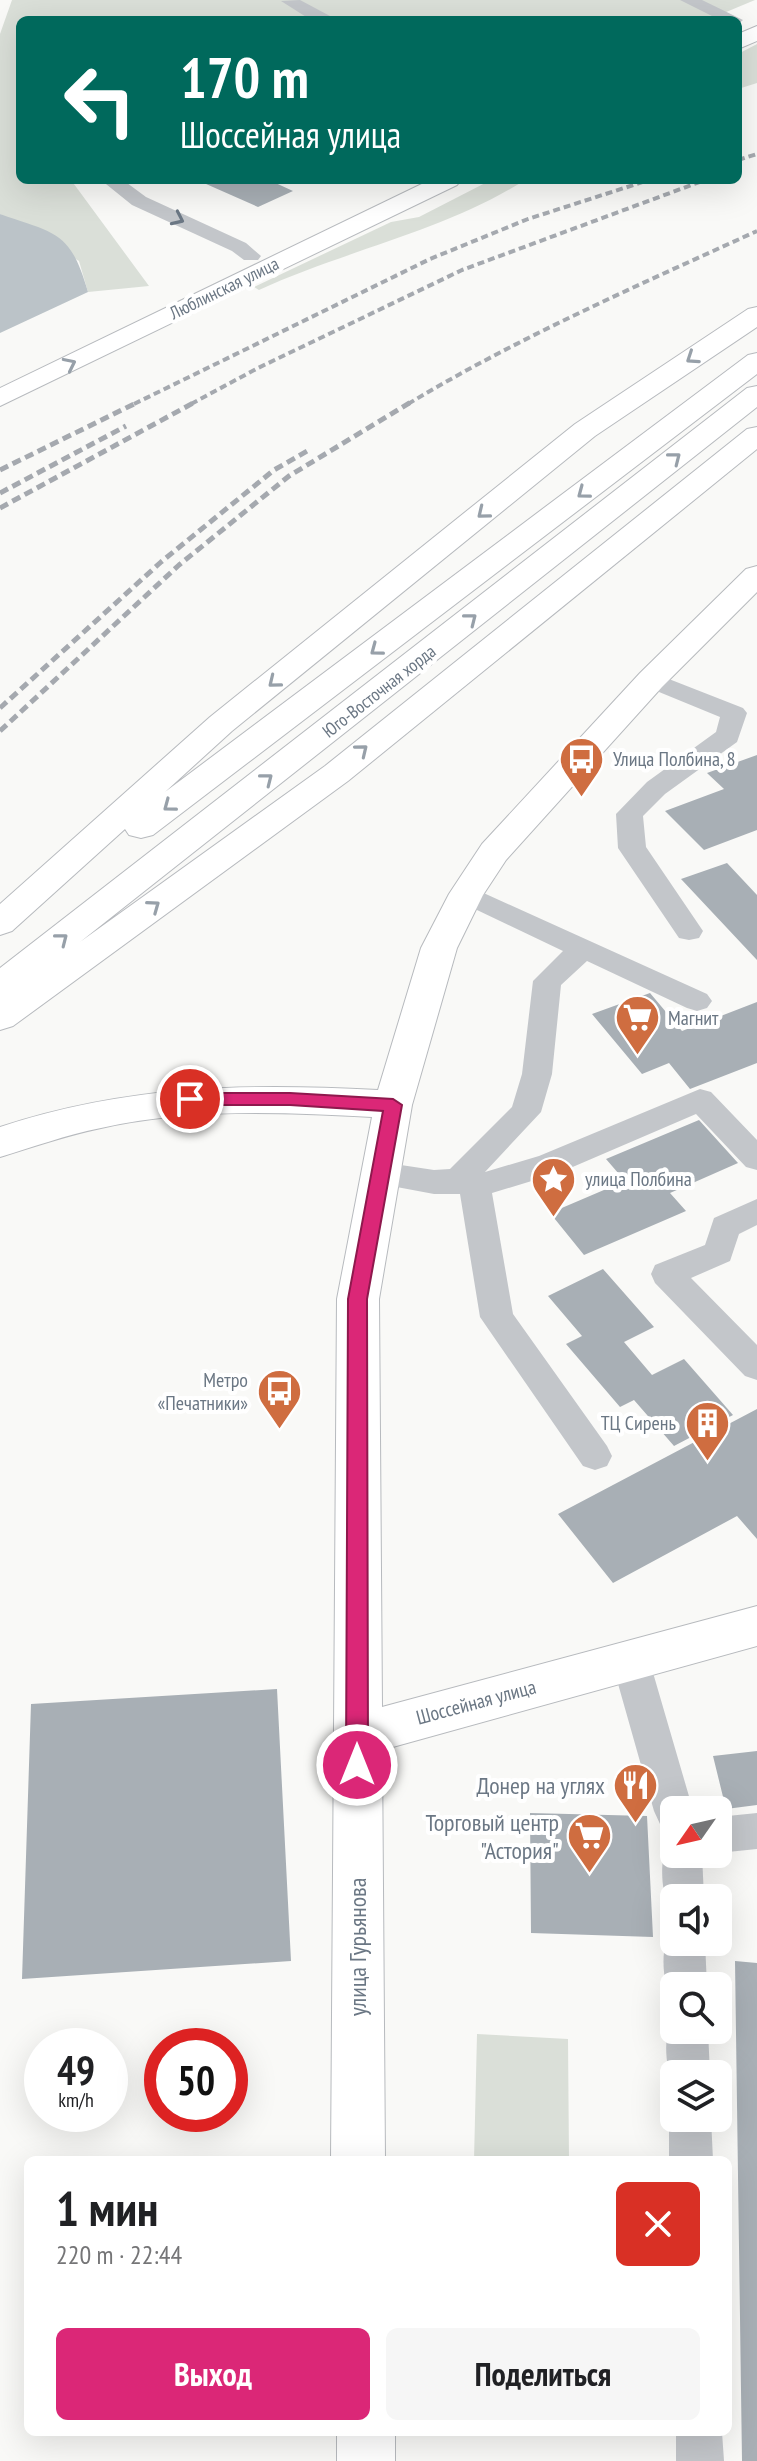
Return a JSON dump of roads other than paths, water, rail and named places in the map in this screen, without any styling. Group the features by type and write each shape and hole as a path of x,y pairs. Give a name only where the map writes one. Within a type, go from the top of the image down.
{"main road":[{"name":"Люблинская улица","path":"0,374 401,184"},
{"name":"Люблинская улица","path":"0,398 441,184"},
{"path":"0,923 221,724 585,430 757,315"},
{"name":"Юго-Восточная хорда","path":"0,932 757,361"},
{"name":"Юго-Восточная хорда","path":"0,987 757,394"},
{"path":"0,1017 276,819 662,507 757,435"},
{"path":"357,1735 358,1299 393,1105 439,948 466,894 513,829 651,680 757,575"},
{"path":"0,1143 108,1110 190,1099 290,1099 393,1105"},
{"name":"Шоссейная улица","path":"357,1735 757,1626"},
{"name":"улица Гурьянова","path":"357,1735 358,2156"},
{"path":"366,2436 366,2461"}],"lane":[{"path":"688,0 722,16"},
{"path":"289,1 317,16"},
{"path":"116,184 139,201 239,247 251,256"},
{"path":"651,680 734,713 728,736 656,788 629,814 632,848 689,931"},
{"path":"466,894 697,1001"},
{"path":"467,1183 526,1112 537,1074 547,981 583,949"},
{"path":"381,1174 434,1182 467,1183 550,1164 700,1100 757,1159"},
{"path":"467,1183 497,1317 595,1456"},
{"path":"757,1211 725,1227 719,1252 667,1274 757,1367"},
{"path":"630,1659 670,1796"},
{"path":"732,1834 757,1831"},
{"path":"690,2132 691,2156"},
{"path":"699,2436 700,2461"}],"railway":[{"path":"742,159 757,154"},
{"path":"134,404 430,259 528,219 637,184"},
{"path":"191,404 258,368 462,270 694,184"},
{"path":"408,404 536,334 757,231"},
{"path":"0,470 138,402"},
{"path":"0,508 195,402"},
{"path":"0,731 179,565 289,476 411,402"},
{"path":"0,493 126,426"},
{"path":"0,708 161,562 274,470 309,450"}],"place":[{"name":"Улица Полбина, 8","path":"582,798"},
{"name":"Магнит","path":"637,1057"},
{"name":"улица Полбина","path":"554,1218"},
{"name":"Метро «Печатники»","path":"279,1431"},
{"name":"ТЦ Сирень","path":"707,1462"},
{"name":"Донер на углях","path":"636,1824"},
{"name":"Торговый центр \"Астория\"","path":"590,1875"}]}
